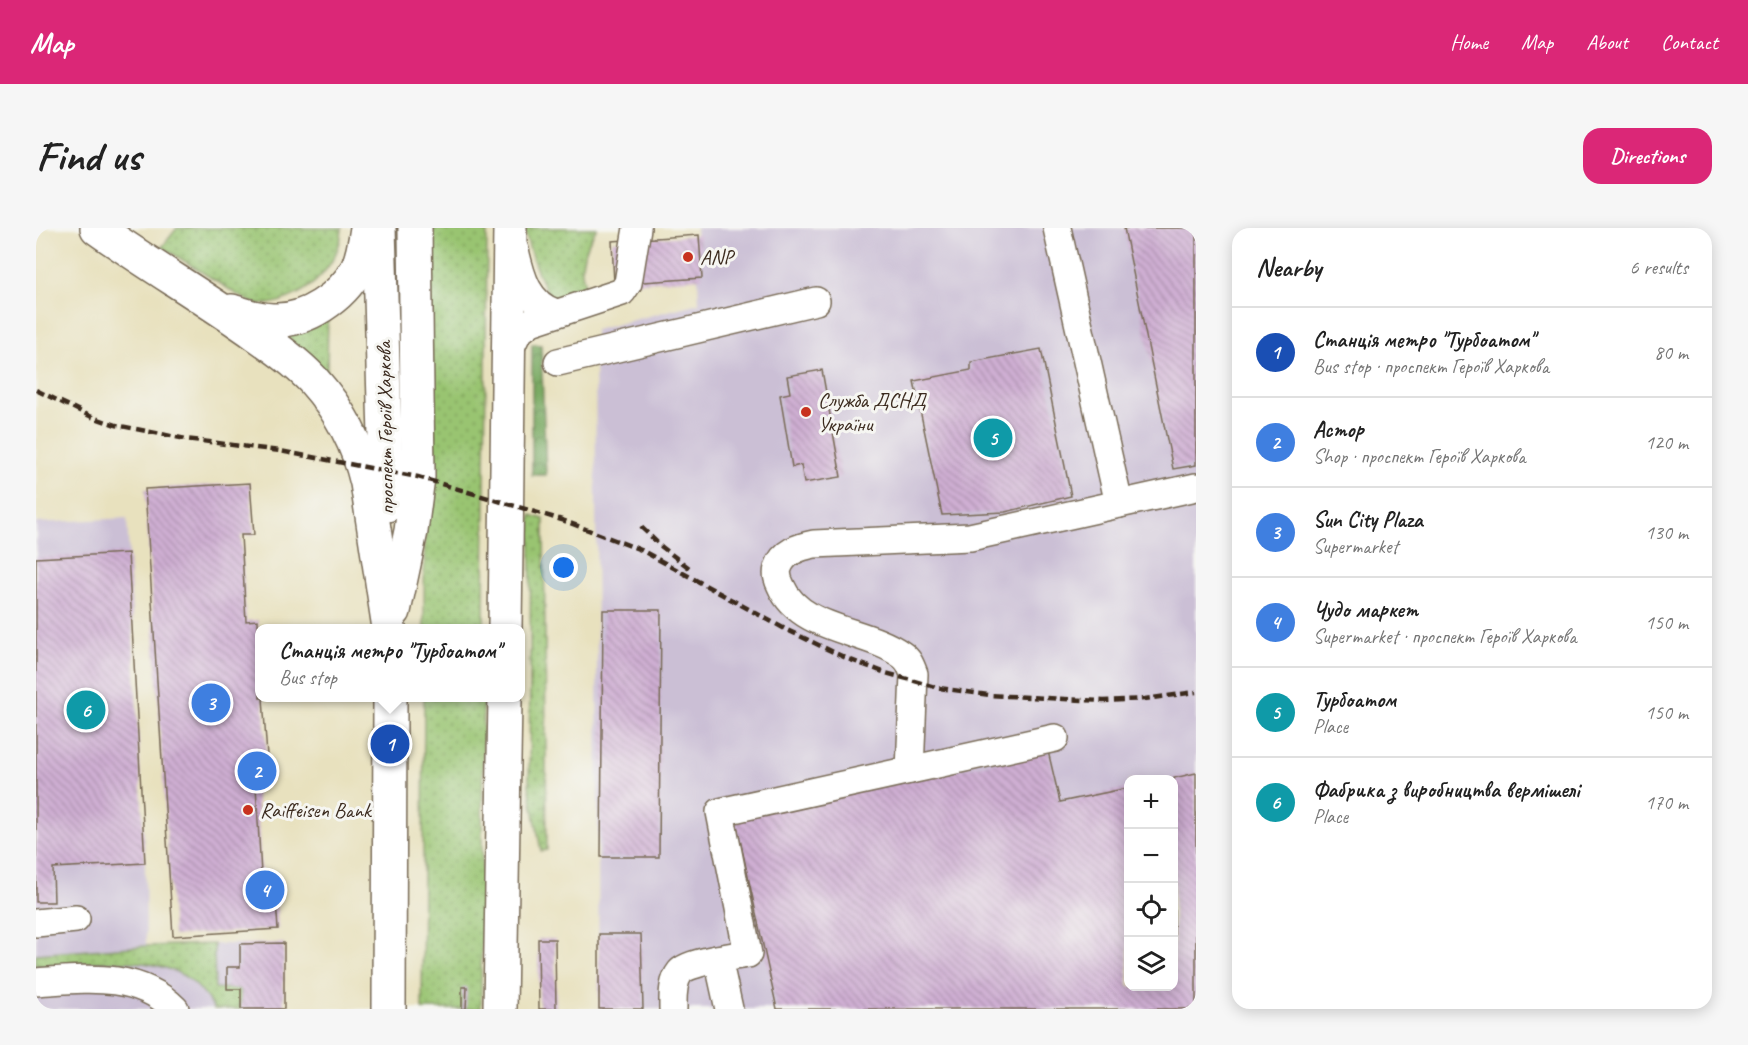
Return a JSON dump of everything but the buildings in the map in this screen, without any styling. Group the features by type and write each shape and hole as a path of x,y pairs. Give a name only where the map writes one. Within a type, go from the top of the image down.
{"main road":[{"path":"97,228 214,304 290,359 328,398 343,420 357,450 368,483 388,624"},
{"path":"214,304 246,315 273,320 296,317 317,308 340,290 354,273 362,255 367,228"},
{"name":"проспект Героїв Харкова","path":"379,228 389,624"},
{"path":"390,624 411,531 417,491 415,228"},
{"path":"506,624 510,228"},
{"path":"389,1009 390,702"},
{"path":"500,1009 504,702"}],"lane":[{"path":"510,228 527,288 537,303 556,313"},
{"path":"508,353 514,338 523,327 537,319 614,296 625,290 637,228"},
{"path":"1057,228 1119,504"},
{"path":"558,362 816,301"},
{"path":"910,770 914,674 908,660 891,649 820,621 800,610 789,600 778,579 777,570 782,560 790,552 801,546 814,544 970,537 1196,488"},
{"path":"673,1009 674,987 681,970 691,965 748,954 720,812 1055,738"},
{"path":"36,923 76,920"},
{"path":"718,959 729,1009"},
{"path":"36,982 96,978 124,982 165,999 175,1009"}],"shaded area":[{"path":"696,228 1196,228 1196,1009 599,1009 595,330 699,303"},
{"path":"127,518 145,863 146,945 240,944 240,967 227,967 227,989 241,989 241,1009 36,1009 36,523"}],"green space":[{"path":"177,228 342,228 340,243 334,257 316,281 289,298 257,304 243,298 162,247"},
{"path":"423,228 487,228 484,624 424,624"},
{"path":"525,228 597,228 584,254 582,290 562,300 548,293 535,265"},
{"path":"328,308 327,376 277,327"},
{"path":"532,344 541,345 546,475 532,475"},
{"path":"531,515 544,519 547,850 541,851 529,786"},
{"path":"424,702 483,702 481,1009 422,1009"},
{"path":"214,944 215,988 241,989 241,1009 214,1009 204,994 190,980 156,965 116,961 36,966 36,954 146,946"}],"railway":[{"path":"36,390 92,417 116,425 186,439 280,451 418,477 562,520 641,550 785,629 848,659 886,673 939,688 989,695 1103,701 1145,699 1196,692"},
{"path":"641,527 692,570"}],"place":[{"name":"ANP","path":"688,257"},
{"name":"Служба ДСНД України","path":"806,412"},
{"name":"Турбоатом","path":"993,438"},
{"name":"Sun City Plaza","path":"211,703"},
{"name":"Фабрика з виробництва вермішелі","path":"86,710"},
{"name":"Станція метро \"Турбоатом\"","path":"390,744"},
{"name":"Астор","path":"257,771"},
{"name":"Raiffeisen Bank","path":"248,810"},
{"name":"Чудо маркет","path":"265,890"}]}
